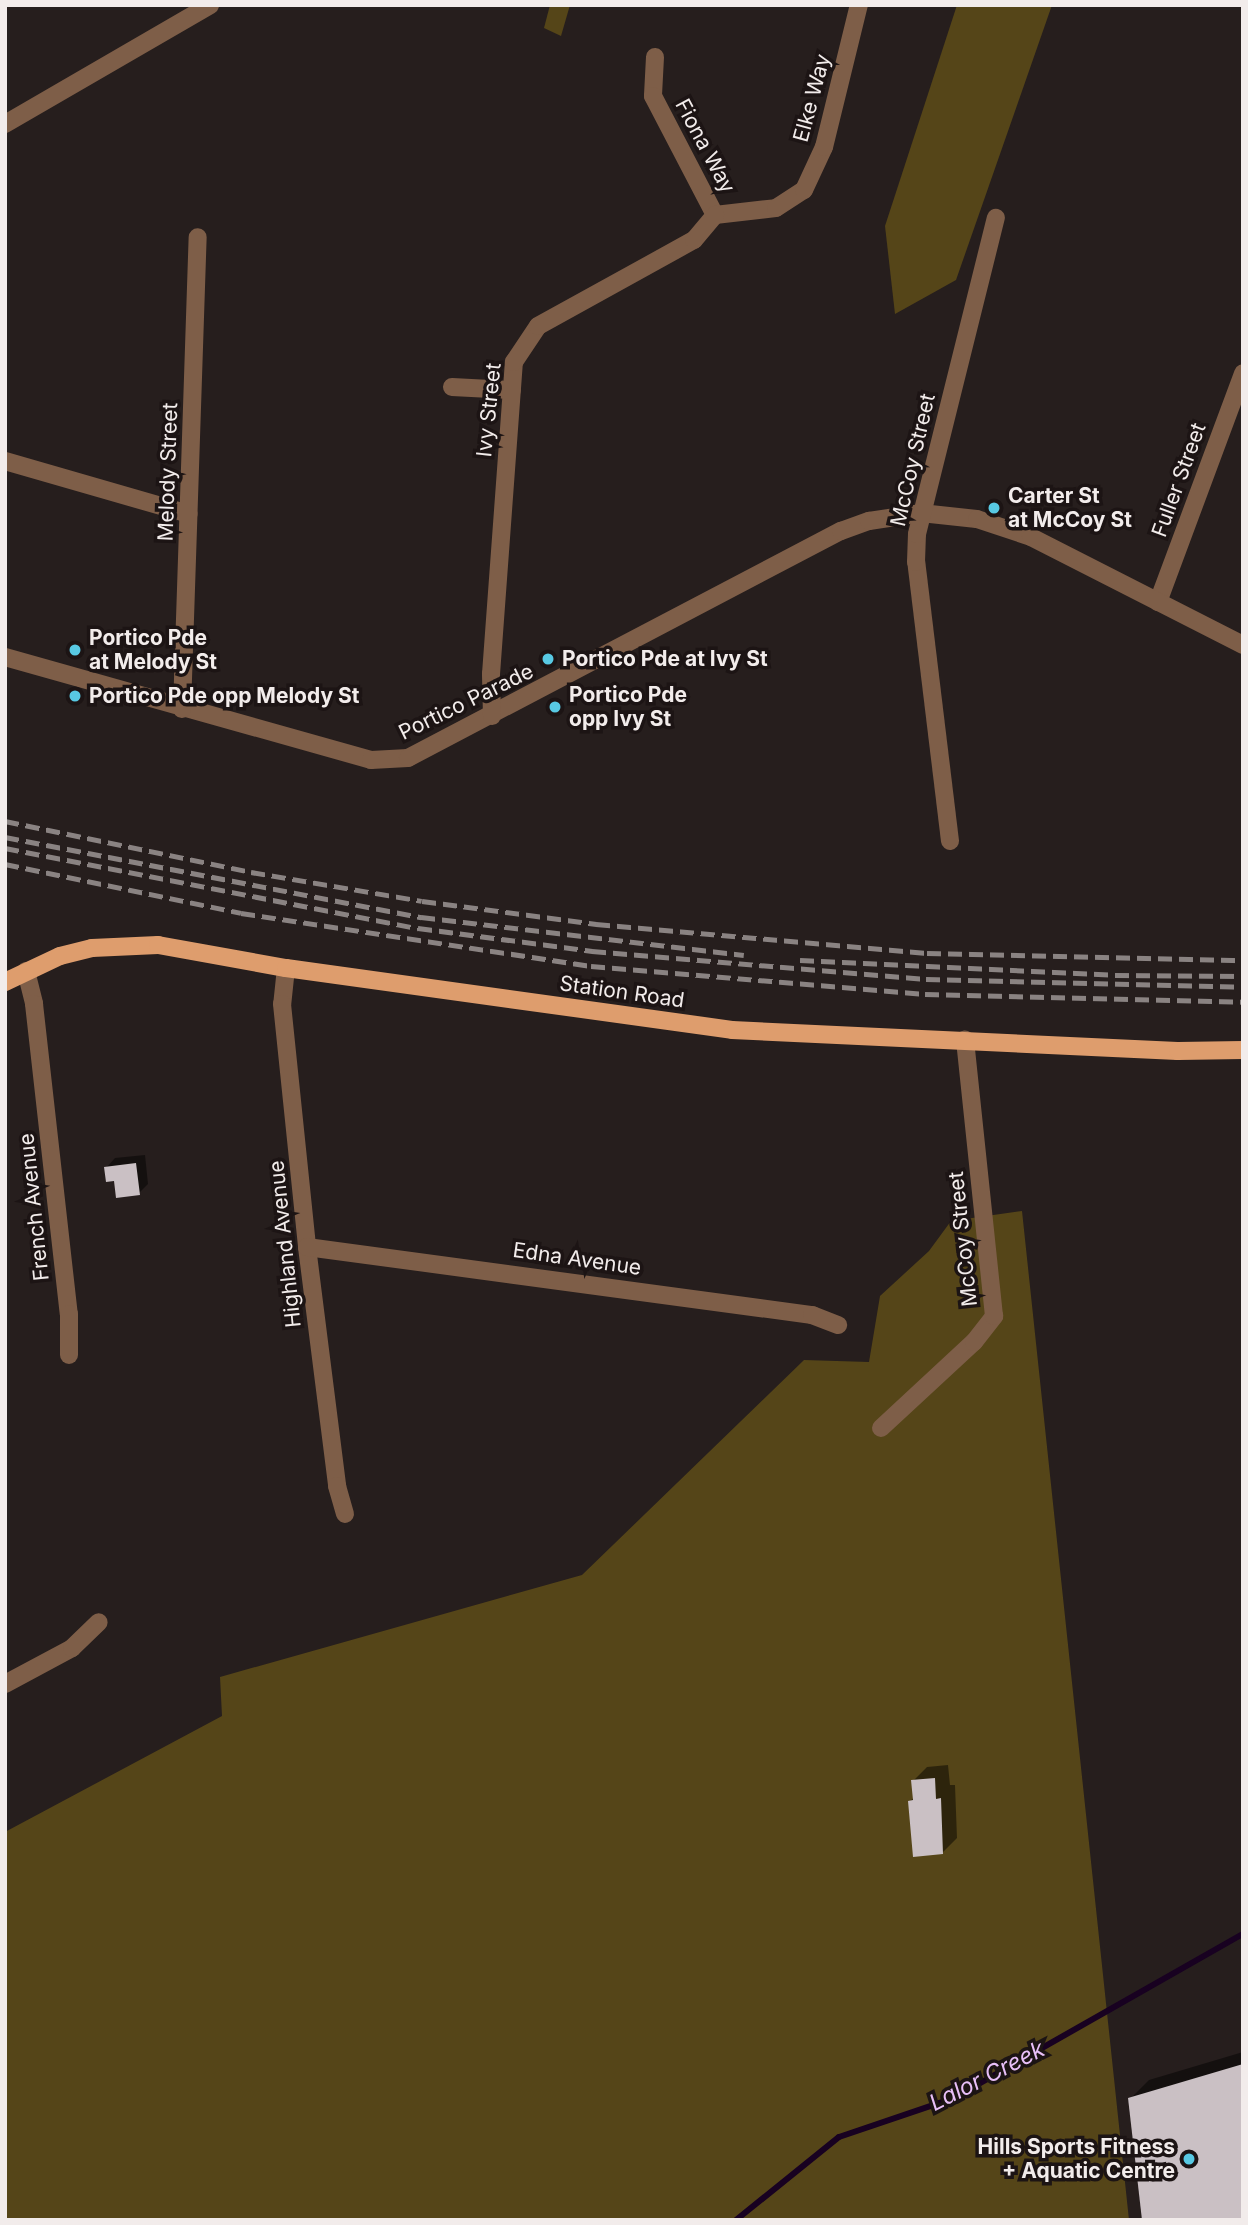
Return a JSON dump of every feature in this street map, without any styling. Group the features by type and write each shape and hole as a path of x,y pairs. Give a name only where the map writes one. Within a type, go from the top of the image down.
{"main road":[{"name":"Station Road","path":"5,982 60,956 118,945 158,945 286,968 732,1030 1178,1051 1243,1049"}],"street":[{"path":"5,124 210,5"},
{"name":"Elke Way","path":"715,215 776,208 804,190 824,147 859,5"},
{"name":"Fiona Way","path":"655,57 653,96 715,215"},
{"name":"Ivy Street","path":"492,716 491,674 514,362 538,326 694,240 715,215"},
{"name":"McCoy Street","path":"950,841 916,562 921,513 996,218"},
{"name":"Melody Street","path":"182,709 198,237"},
{"name":"Fuller Street","path":"1158,602 1243,373"},
{"path":"452,387 512,390"},
{"path":"5,461 189,514"},
{"name":"Portico Parade","path":"5,657 182,709 371,760 390,761 424,752 841,531 870,521 921,513 977,519 1031,537 1243,645"},
{"name":"Highland Avenue","path":"286,968 282,1004 307,1247 337,1486 345,1514"},
{"name":"French Avenue","path":"26,971 34,1004 63,1260 69,1355"},
{"name":"McCoy Street","path":"881,1428 974,1342 994,1316 965,1040"},
{"name":"Edna Avenue","path":"307,1247 812,1315 838,1325"},
{"path":"5,1685 72,1648 99,1622"}],"shaded area":[{"path":"550,5 570,5 561,36 544,28"},
{"path":"957,5 1052,5 956,280 895,314 885,226"},
{"path":"1022,1211 1129,2220 5,2220 5,1832 222,1716 220,1677 582,1575 804,1360 869,1362 880,1296 929,1251 951,1221"}],"building":[{"path":"136,1163 140,1195 116,1198 114,1181 106,1182 104,1167"},
{"path":"935,1778 936,1799 941,1798 943,1854 913,1857 908,1801 913,1800 911,1780"},
{"name":"Hills Sports Fitness + Aquatic Centre","path":"1243,2064 1243,2220 1142,2220 1128,2098"}],"waterway":[{"name":"Lalor Creek","path":"736,2220 839,2137 954,2098 1243,1934"}],"railway":[{"path":"5,821 251,872 422,901 596,924 927,953 1243,960"},
{"path":"5,837 421,917 744,955"},
{"path":"5,848 418,928 592,951 926,979 1243,987"},
{"path":"5,864 241,913 591,966 925,994 1243,1002"},
{"path":"800,960 1115,975 1243,976"}],"place":[{"name":"Carter St at McCoy St","path":"994,508"},
{"name":"Portico Pde at Melody St","path":"75,650"},
{"name":"Portico Pde at Ivy St","path":"548,659"},
{"name":"Portico Pde opp Melody St","path":"75,696"},
{"name":"Portico Pde opp Ivy St","path":"555,707"},
{"name":"Hills Sports Fitness + Aquatic Centre","path":"1189,2159"}]}
